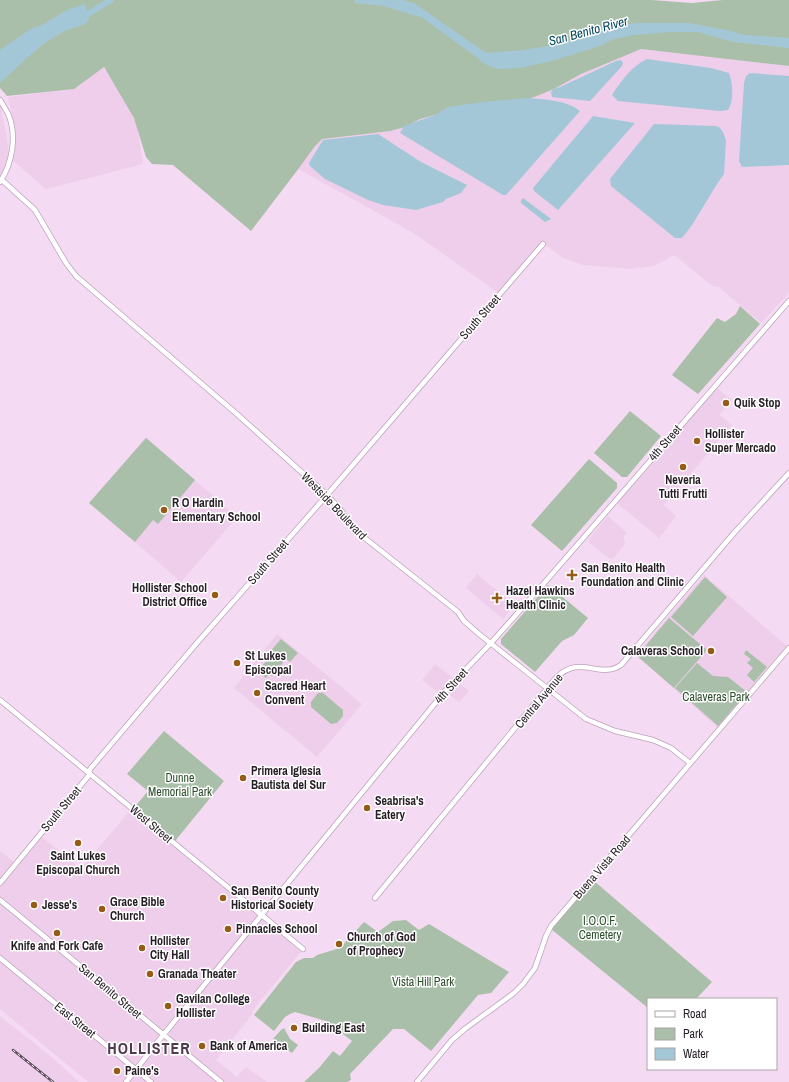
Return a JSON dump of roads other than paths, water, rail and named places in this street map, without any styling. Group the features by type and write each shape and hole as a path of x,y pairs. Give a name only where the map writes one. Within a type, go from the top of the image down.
{"street":[{"path":"0,100 9,116 12,129 10,164 1,181"},
{"name":"Westside Boulevard","path":"1,181 35,210 66,264 76,276 238,415 327,494 356,531 458,612 464,621 490,644 586,719 615,731 653,740 671,748 690,763"},
{"name":"South Street","path":"0,883 90,774 89,771 91,768 196,644 543,244"},
{"name":"4th Street","path":"126,1082 446,690 490,644 789,301"},
{"name":"Central Avenue","path":"375,898 560,673 570,668 581,666 606,670 621,665 742,523 789,473"},
{"name":"Buena Vista Road","path":"417,1082 457,1036 511,996 523,984 534,968 551,926 789,648"},
{"name":"West Street","path":"0,700 303,949"},
{"name":"San Benito Street","path":"0,900 164,1034 220,1082"},
{"name":"East Street","path":"0,958 151,1082"}],"water":[{"path":"355,0 403,0 414,3 486,53 523,50 560,44 604,29 635,23 689,23 744,35 789,38 789,48 734,42 697,32 670,32 634,35 614,39 602,45 552,61 519,68 497,69 487,65 423,18 384,6 355,3"},
{"path":"85,4 89,20 87,22 81,26 65,31 47,42 0,83 0,50 32,28 40,26 69,9"},
{"path":"647,59 711,68 729,73 732,92 728,110 720,111 618,101 612,95 615,90 631,70"},
{"path":"620,60 623,62 622,66 590,101 552,97 551,92 553,89"},
{"path":"750,73 789,76 789,165 742,167 739,161 744,83 746,76"},
{"path":"527,98 562,102 580,111 506,195 503,195 400,133 404,126 435,115 448,107"},
{"path":"593,116 635,123 558,210 534,191 533,188"},
{"path":"654,124 716,126 723,132 726,141 724,174 692,225 682,238 675,238 611,186 610,179"},
{"path":"378,134 421,162 467,185 461,193 446,199 443,202 416,210 383,205 368,200 325,179 310,166 309,163 323,140"},
{"path":"523,198 551,219 545,222 521,203"}],"waterway":[{"name":"San Benito River","path":"83,19 88,14 111,0"}],"railway":[{"path":"13,1050 53,1082"}],"place":[{"name":"Quik Stop","path":"726,403"},
{"name":"Hollister Super Mercado","path":"697,441"},
{"name":"Neveria Tutti Frutti","path":"683,467"},
{"name":"R O Hardin Elementary School","path":"164,510"},
{"name":"San Benito Health Foundation and Clinic","path":"572,575"},
{"name":"Hollister School District Office","path":"215,595"},
{"name":"Hazel Hawkins Health Clinic","path":"497,598"},
{"name":"Calaveras School","path":"711,651"},
{"name":"St Lukes Episcopal","path":"237,663"},
{"name":"Sacred Heart Convent","path":"257,693"},
{"name":"Primera Iglesia Bautista del Sur","path":"243,778"},
{"name":"Seabrisa's Eatery","path":"367,808"},
{"name":"Saint Lukes Episcopal Church","path":"78,843"},
{"name":"San Benito County Historical Society","path":"223,898"},
{"name":"Jesse's","path":"34,905"},
{"name":"Grace Bible Church","path":"102,909"},
{"name":"Pinnacles School","path":"228,929"},
{"name":"Knife and Fork Cafe","path":"57,933"},
{"name":"Church of God of Prophecy","path":"339,944"},
{"name":"Hollister City Hall","path":"142,948"},
{"name":"Granada Theater","path":"150,974"},
{"name":"Gavilan College Hollister","path":"168,1006"},
{"name":"Building East","path":"294,1028"},
{"name":"Bank of America","path":"202,1046"},
{"name":"Paine's","path":"117,1071"}],"district":[{"name":"HOLLISTER","path":"149,1048"}],"park label":[{"name":"Calaveras Park","path":"716,697"},
{"name":"Dunne Memorial Park","path":"180,785"},
{"name":"I.O.O.F. Cemetery","path":"600,928"},
{"name":"Vista Hill Park","path":"423,982"}]}
